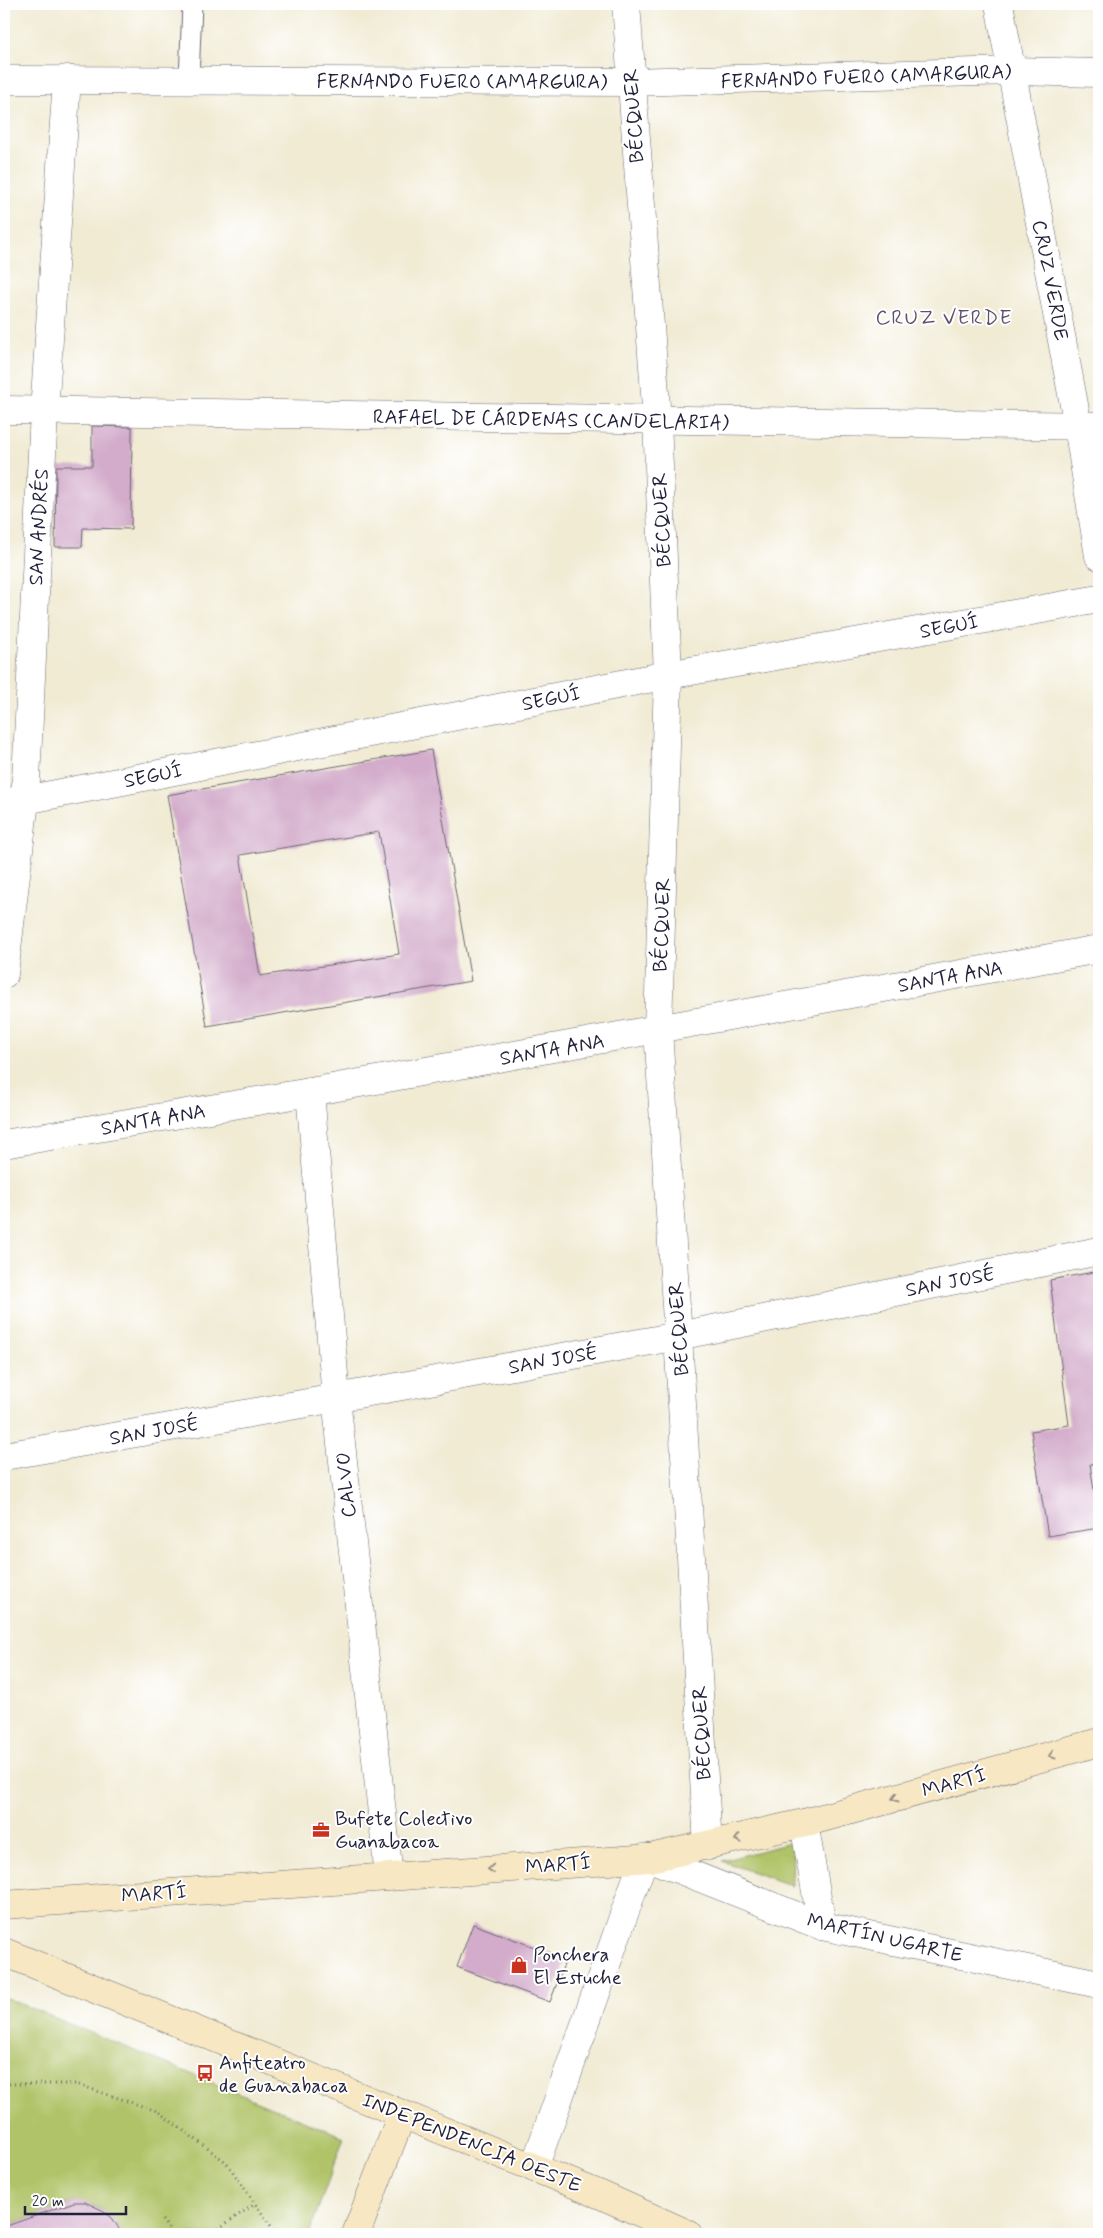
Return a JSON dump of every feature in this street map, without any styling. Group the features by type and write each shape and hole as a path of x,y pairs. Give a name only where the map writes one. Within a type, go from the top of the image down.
{"main road":[{"name":"MARTÍ","path":"4,1905 647,1858 708,1846 804,1823 1099,1742"},
{"name":"INDEPENDENCIA OESTE","path":"4,1952 601,2194 688,2234"},
{"path":"356,2234 402,2114"}],"street":[{"name":"BÉCQUER","path":"626,4 630,82 657,420 668,675 658,1030 708,1846"},
{"name":"CRUZ VERDE","path":"999,4 1089,426 1099,556"},
{"name":"FERNANDO FUERO (AMARGURA)","path":"4,80 630,82 1012,71 1099,72"},
{"name":"SAN ANDRÉS","path":"4,974 67,79"},
{"name":"RAFAEL DE CÁRDENAS (CANDELARIA)","path":"4,410 1089,426"},
{"name":"SEGUÍ","path":"15,801 668,675 1099,599"},
{"name":"SANTA ANA","path":"4,1144 310,1092 1099,949"},
{"name":"CALVO","path":"310,1092 336,1398 389,1876"},
{"name":"SAN JOSÉ","path":"4,1456 678,1336 1099,1251"},
{"path":"804,1823 822,1926"},
{"path":"534,2168 647,1858"},
{"name":"MARTÍN UGARTE","path":"647,1858 822,1926 1099,1984"}],"lane":[{"path":"189,80 192,4"}],"path":[{"path":"4,2084 76,2084 157,2111 226,2162 274,2232 280,2234"},
{"path":"210,2234 255,2204"},
{"path":"162,2220 173,2234"}],"green space":[{"path":"793,1842 792,1886 722,1861"},
{"path":"4,1997 344,2137 309,2234 122,2234 109,2215 97,2207 74,2202 4,2227"}],"building":[{"path":"92,426 132,427 131,529 83,528 82,547 55,547 56,466 92,466"},
{"path":"431,750 471,981 207,1026 167,795","holes":["379,832 399,954 260,976 240,855"]},
{"path":"1099,1271 1099,1462 1090,1464 1097,1510 1099,1510 1099,1528 1048,1536 1031,1431 1069,1425 1050,1280"},
{"path":"473,1924 566,1959 550,2002 457,1967"},
{"path":"74,2202 85,2202 104,2211 113,2219 122,2234 4,2234 4,2227"}],"place":[{"name":"Bufete Colectivo Guanabacoa","path":"321,1830"},
{"name":"Ponchera El Estuche","path":"519,1965"},
{"name":"Anfiteatro de Guanabacoa","path":"205,2073"}],"district":[{"name":"CRUZ VERDE","path":"944,317"}]}
